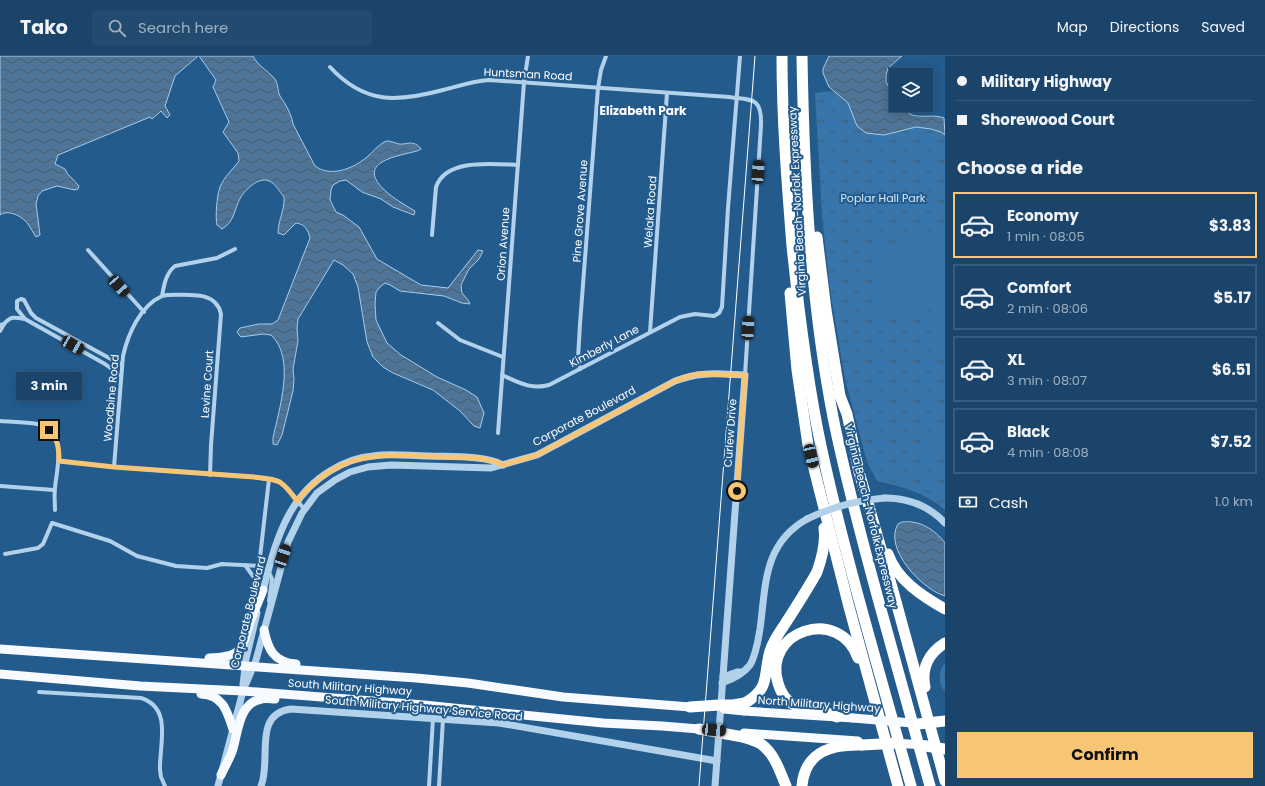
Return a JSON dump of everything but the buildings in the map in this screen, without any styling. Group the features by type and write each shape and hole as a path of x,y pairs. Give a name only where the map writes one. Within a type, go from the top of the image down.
{"highway":[{"name":"Virginia Beach-Norfolk Expressway","path":"782,56 783,115 789,213 803,343 821,445 857,589 911,786"},
{"name":"Virginia Beach-Norfolk Expressway","path":"802,56 806,177 812,267 820,333 833,416 850,494 930,786"},
{"path":"805,119 820,269 840,396 847,414 870,510 945,781"},
{"path":"789,213 789,274 794,340 808,445 872,693 898,786"},
{"path":"686,707 733,705 745,707 762,688 766,679 768,658 774,642 812,581 820,562 825,540 816,478"},
{"path":"870,510 889,558 903,578 918,592 945,609"},
{"path":"837,717 822,711 806,709 792,704 782,694 776,672 778,658 785,645 796,635 804,631 819,628 833,631 844,638 856,651 872,693"},
{"path":"932,735 923,673 932,654 945,643"},
{"path":"918,724 945,721"},
{"path":"699,729 743,735 761,744 774,759 786,786"},
{"path":"882,729 892,786"},
{"path":"802,786 803,778 808,765 821,752 841,746 861,743 899,743"},
{"path":"920,745 945,748"},
{"path":"940,763 945,774"}],"main road":[{"path":"172,660 223,658 231,656 239,651 244,642 250,622 263,590"},
{"path":"264,630 269,649 283,662 332,666 375,675"},
{"name":"South Military Highway","path":"0,649 375,675 468,683 563,697 686,707"},
{"name":"South Military Highway","path":"0,674 140,686 242,691 424,705 603,723 699,729"},
{"path":"140,686 174,692 210,694 223,705 233,729"},
{"path":"221,775 231,754 241,716 246,708 261,699 318,697"},
{"name":"North Military Highway","path":"745,707 837,717 945,726"},
{"path":"743,735 861,743"},
{"path":"899,743 920,745"}],"street":[{"name":"Orion Avenue","path":"498,433 524,82 528,56"},
{"name":"Pine Grove Avenue","path":"580,369 578,358 580,324 598,88 601,70 606,56"},
{"path":"737,98 740,56"},
{"name":"Huntsman Road","path":"330,67 344,80 364,93 386,98 412,97 477,81 489,80 737,98"},
{"name":"Welaka Road","path":"650,332 667,93"},
{"name":"Kimberly Lane","path":"502,375 528,386 541,387 549,385 680,317 687,315 716,315 721,311 737,98"},
{"name":"Curlew Drive","path":"715,786 745,375 761,116 756,102 737,98"},
{"path":"432,235 436,187 438,181 444,173 473,164 482,163 518,165"},
{"path":"162,296 167,276 170,270 175,266 217,258 235,249"},
{"path":"88,250 144,312"},
{"name":"Levine Court","path":"162,296 200,296 212,299 219,306 221,314 210,475"},
{"name":"Woodbine Road","path":"114,467 122,365 126,343 140,317 152,302 162,296"},
{"path":"121,376 106,364 25,319 17,309 17,301 21,299 26,302 31,313 36,318 122,365"},
{"path":"0,331 2,324 8,319 25,319"},
{"path":"438,323 460,340 503,357"},
{"name":"Corporate Boulevard","path":"249,666 264,630 288,542 295,524 304,509 317,493 345,474 360,468 391,465 491,468 537,455 675,381 697,374 745,375"},
{"path":"0,421 38,424 49,430 54,436 59,450 59,461 54,490 55,510"},
{"name":"Corporate Boulevard","path":"218,786 249,666 268,570 282,528 290,512 297,501 312,484 336,467 357,459 372,456 384,455 479,458 498,462 503,465"},
{"path":"59,461 276,480 283,484 304,509"},
{"path":"259,566 269,479"},
{"path":"0,486 54,490"},
{"path":"723,680 738,676 749,666 755,651 760,628 766,576 771,559 786,535 796,526 807,519 845,504 885,498 902,499 920,505 934,513 945,523"},
{"path":"5,554 38,548 43,544 52,524 110,541 137,556 160,563 176,566 207,568 222,564 259,566 268,570 272,581 268,611"},
{"path":"245,565 263,590"},
{"path":"39,692 140,698 152,703 159,712 162,723 160,770 165,786"},
{"name":"South Military Highway Service Road","path":"261,786 265,773 266,731 270,720 280,711 291,708 492,723 530,728 717,761"},
{"path":"429,786 433,718"},
{"path":"439,786 443,719"},
{"path":"430,765 440,766"},
{"path":"221,775 223,786"}],"green space":[{"name":"Poplar Hall Park","path":"833,91 848,103 857,126 884,135 916,127 931,129 945,135 945,510 930,499 913,491 877,481 867,462 845,379 830,290 822,215 815,93"},
{"path":"945,235 945,361 939,357 935,292 924,304 909,314 880,321 871,256 880,245"},
{"path":"945,435 945,456 927,459 924,439"},
{"path":"945,663 945,692 941,685 940,674"}],"water":[{"path":"0,56 198,56 175,76 165,106 170,115 167,118 161,111 152,119 150,117 58,155 55,164 65,169 79,186 78,189 75,190 57,186 42,191 38,196 36,204 40,235 36,237 28,224 19,216 11,213 3,213 0,215"},
{"path":"199,56 253,56 257,63 276,80 279,94 290,113 293,124 315,166 321,170 342,170 356,165 386,141 399,144 413,143 421,149 382,162 375,168 374,175 384,190 392,197 415,211 414,215 393,207 381,199 362,192 346,180 340,181 333,185 330,200 336,212 343,215 359,227 377,259 421,285 448,288 478,250 483,251 479,259 469,269 461,285 462,293 470,304 462,303 444,296 400,291 385,283 376,292 375,304 376,320 387,343 401,355 437,377 466,390 477,397 484,413 480,428 474,426 460,411 433,390 393,373 383,367 373,357 367,342 358,287 353,274 343,265 334,260 298,319 298,341 293,369 293,391 282,435 277,445 273,444 284,384 283,357 279,345 271,335 263,334 241,337 237,332 240,328 259,324 272,324 278,320 310,238 306,228 296,223 284,235 278,233 284,197 273,184 265,180 261,180 253,184 246,191 239,201 232,219 226,226 222,229 217,225 216,216 220,187 226,176 239,161 238,153 223,132 229,122 213,87 216,80"},
{"path":"829,56 902,56 888,68 886,75 886,82 889,87 889,112 908,112 912,115 936,116 944,118 945,135 931,129 916,127 884,135 866,133 857,126 848,103 829,87 823,73 823,69"},
{"path":"902,522 915,522 926,526 945,543 945,596 926,586 900,556 896,545 895,534 898,524"}],"tram line":[{"path":"699,786 755,56"}],"district":[{"name":"Elizabeth Park","path":"643,111"}],"route":[{"path":"49,430 57,442 59,461 276,480 289,490 297,501 312,484 324,475 344,463 357,459 384,455 479,458 498,462 503,465 537,455 634,402 688,376 697,374 745,375 737,491"}]}
